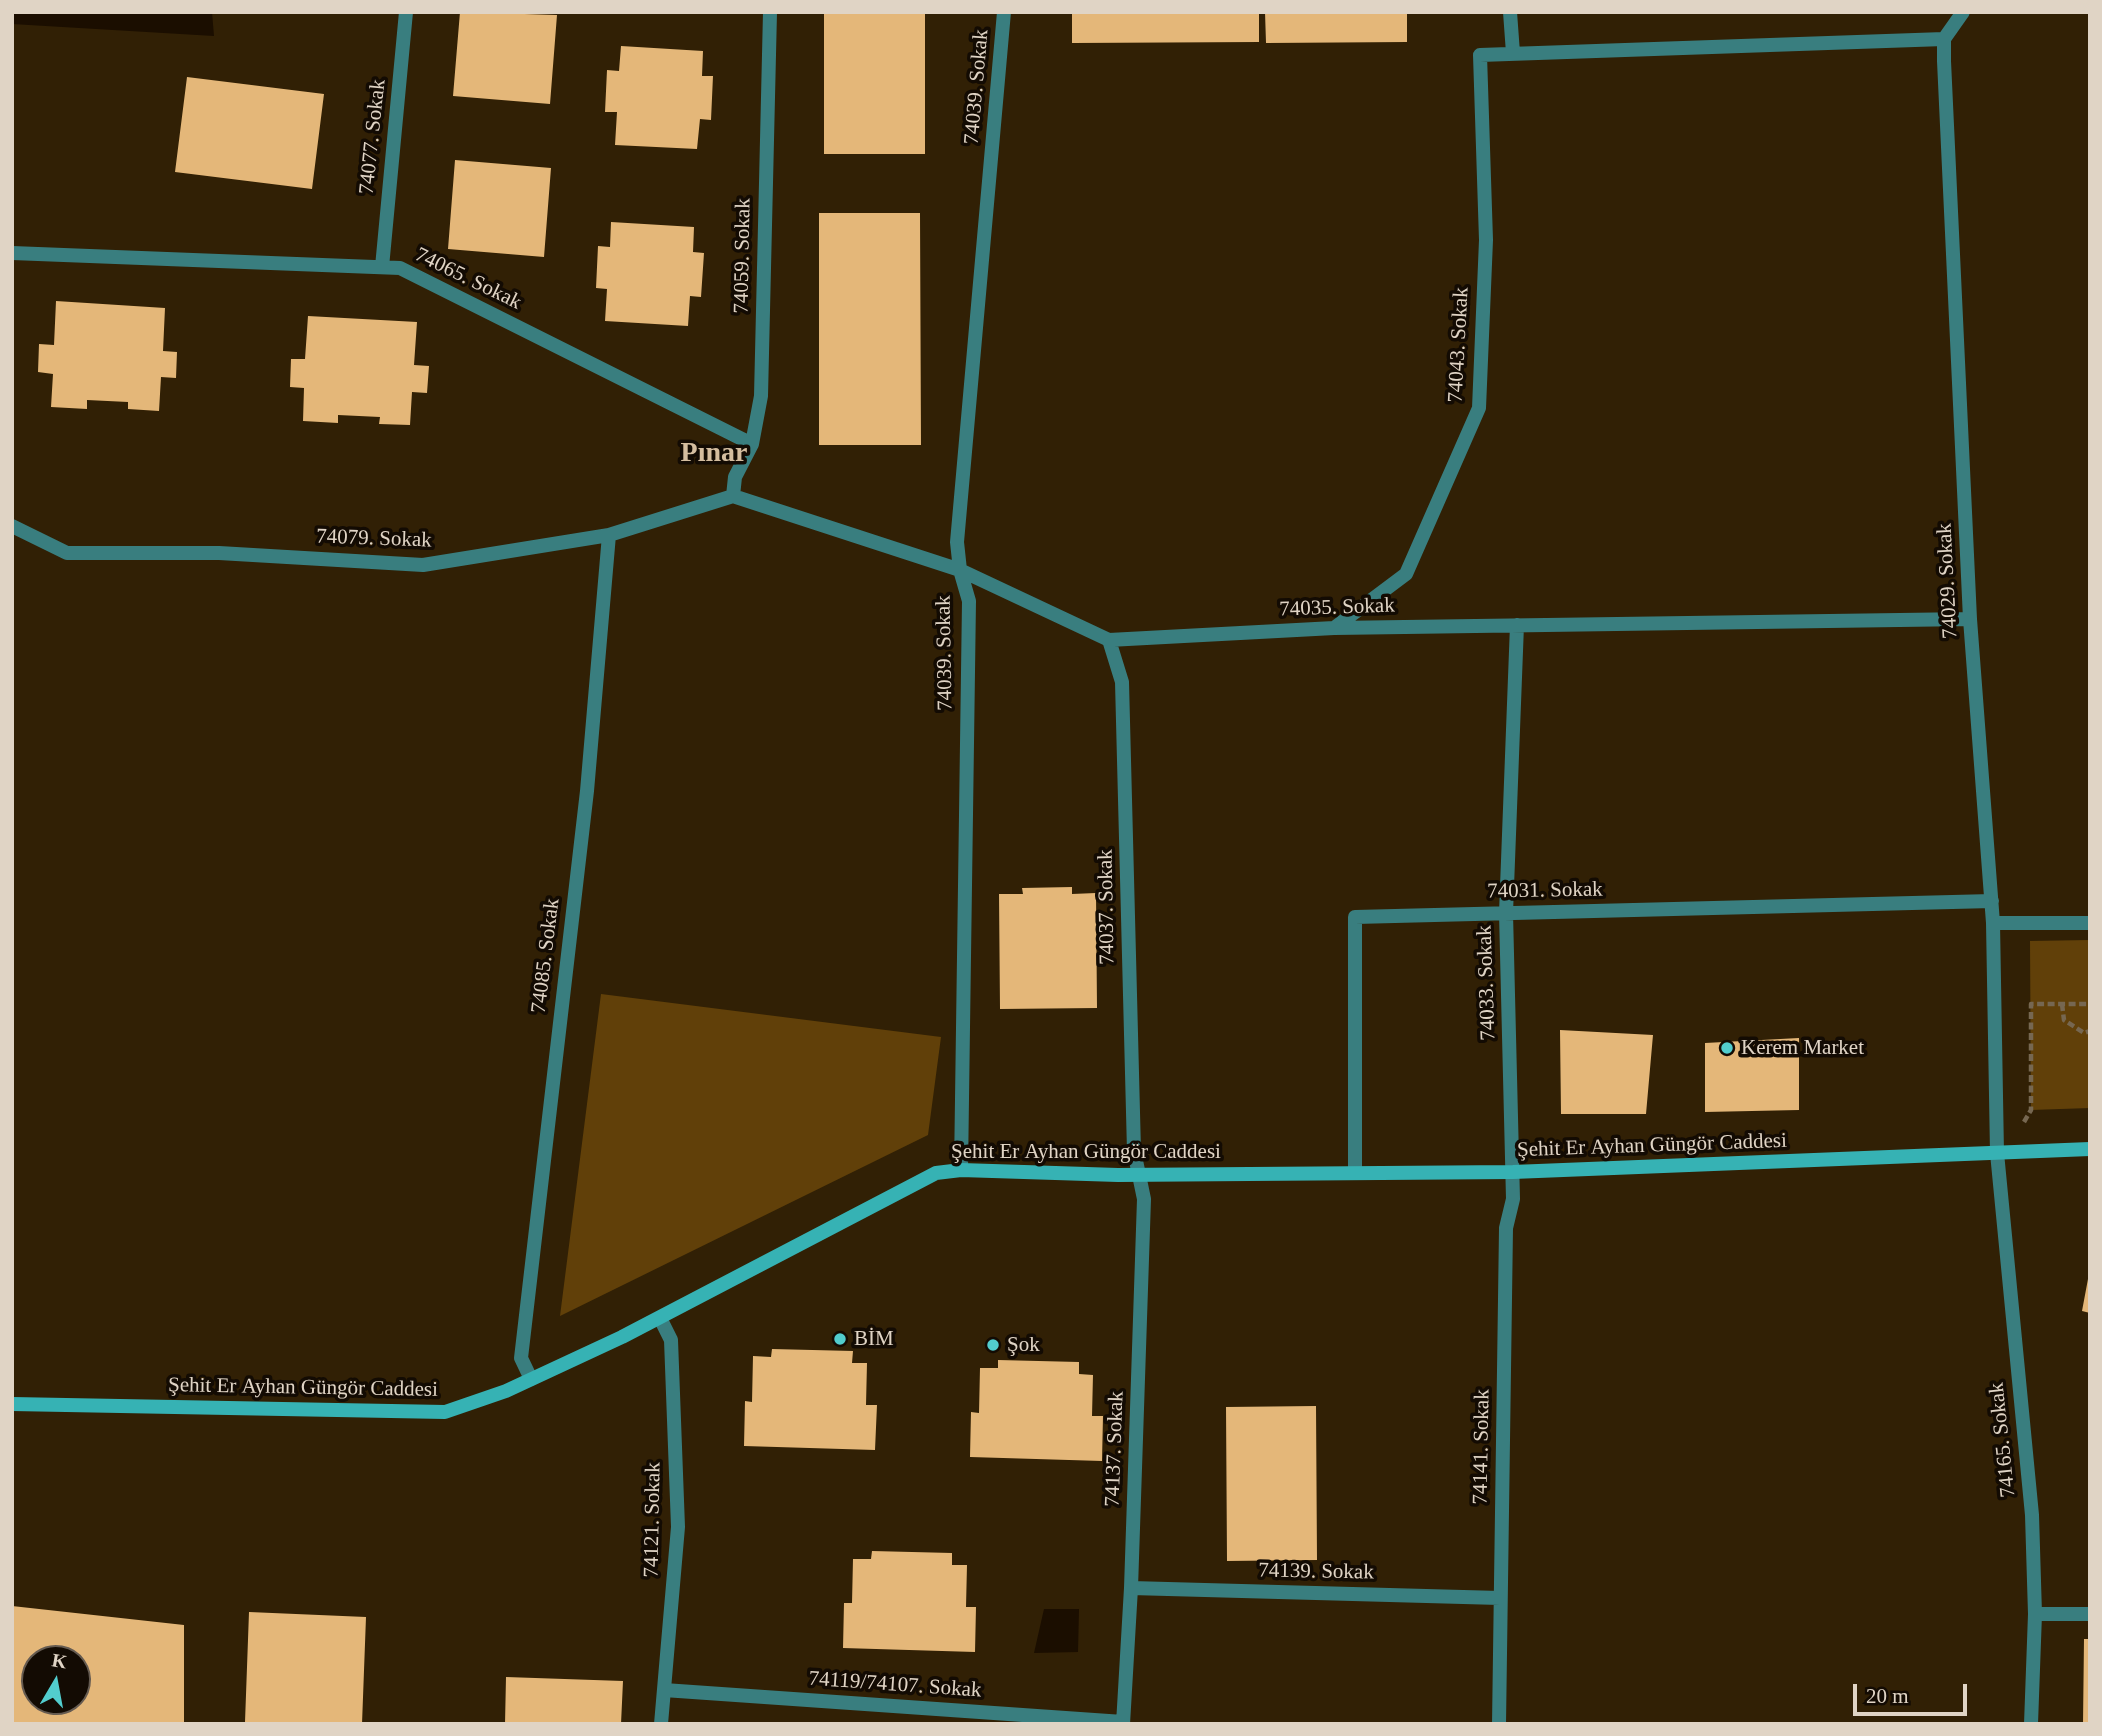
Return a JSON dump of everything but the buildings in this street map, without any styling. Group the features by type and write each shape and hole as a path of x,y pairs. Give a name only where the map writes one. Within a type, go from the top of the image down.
{"street":[{"name":"74077. Sokak","path":"382,267 407,12"},
{"name":"74059. Sokak","path":"733,496 735,477 752,444 761,396 770,12"},
{"name":"74039. Sokak","path":"961,1170 969,601 960,570 957,542 1004,12"},
{"path":"1510,12 1513,53 1944,39 1963,12"},
{"name":"74029. Sokak","path":"1944,39 1970,619 1992,901 1997,1153"},
{"name":"74043. Sokak","path":"1334,628 1406,574 1479,408 1486,240 1479,55 1513,53"},
{"name":"74065. Sokak","path":"12,253 400,268 752,444"},
{"name":"74035. Sokak","path":"733,496 960,570 1109,640 1334,628 1970,619"},
{"name":"74079. Sokak","path":"12,526 67,553 219,553 423,565 609,535 733,496"},
{"name":"74085. Sokak","path":"531,1379 521,1358 587,791 609,535"},
{"name":"74033. Sokak","path":"1513,1172 1506,913 1517,625"},
{"name":"74037. Sokak","path":"1109,640 1122,682 1134,1151 1138,1175"},
{"name":"74031. Sokak","path":"1355,1173 1355,917 1992,901"},
{"path":"1993,923 2090,923"},
{"name":"Şehit Er Ayhan Güngör Caddesi","path":"12,1404 445,1412 531,1379 660,1318 936,1173 961,1170 1138,1175 1513,1172 2090,1149"},
{"name":"74165. Sokak","path":"1997,1153 2032,1515 2035,1614 2031,1724"},
{"name":"74141. Sokak","path":"1499,1724 1506,1228 1513,1199 1513,1172"},
{"name":"74137. Sokak","path":"1123,1723 1131,1588 1144,1199 1138,1175"},
{"name":"74121. Sokak","path":"660,1318 671,1340 678,1527 661,1724"},
{"name":"74139. Sokak","path":"1131,1588 1500,1598"},
{"path":"2035,1614 2090,1614"},
{"name":"74119/74107. Sokak","path":"664,1690 1123,1723"}],"path":[{"path":"2024,1122 2031,1110 2031,1004 2090,1004"},
{"path":"2062,1004 2064,1020 2084,1032 2090,1031"}],"shaded area":[{"path":"12,12 212,12 214,36 12,24"},
{"path":"2090,940 2090,1108 2031,1110 2030,941"},
{"path":"601,994 941,1037 928,1135 560,1316"},
{"path":"1044,1609 1079,1609 1078,1652 1034,1653"}],"place":[{"name":"Kerem Market","path":"1727,1048"},
{"name":"BİM","path":"840,1339"},
{"name":"Şok","path":"993,1345"}],"district":[{"name":"Pınar","path":"714,454"}]}
